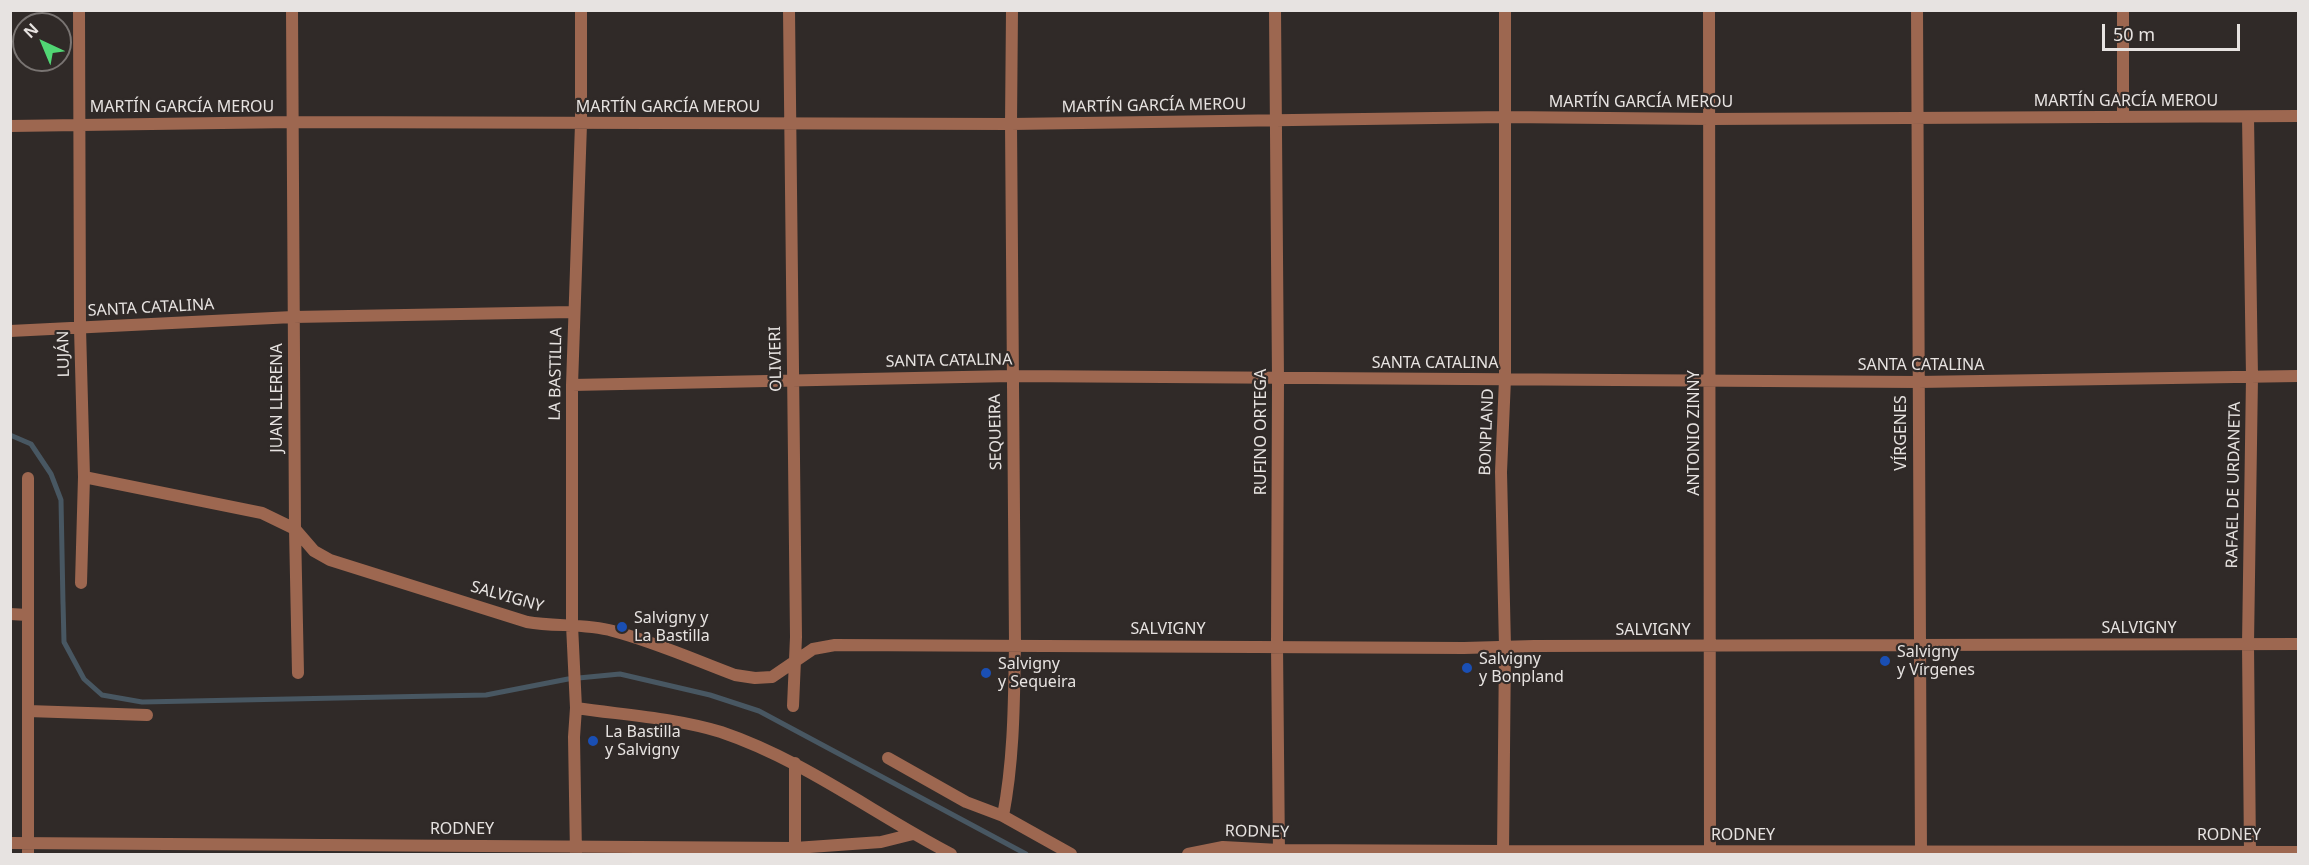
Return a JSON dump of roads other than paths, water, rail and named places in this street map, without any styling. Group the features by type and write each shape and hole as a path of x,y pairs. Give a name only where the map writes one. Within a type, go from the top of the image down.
{"street":[{"name":"LUJÁN","path":"79,10 80,328 84,477 81,583"},
{"path":"292,10 293,122"},
{"name":"LA BASTILLA","path":"576,708 572,625 572,385 581,124 581,10"},
{"name":"OLIVIERI","path":"789,10 796,637 793,706"},
{"name":"SEQUEIRA","path":"1003,816 1008,789 1014,721 1015,644 1012,10"},
{"name":"RUFINO ORTEGA","path":"1275,10 1279,852"},
{"name":"BONPLAND","path":"1503,853 1505,647 1501,472 1505,379 1505,10"},
{"name":"ANTONIO ZINNY","path":"1709,10 1710,853"},
{"name":"VÍRGENES","path":"1917,10 1921,853"},
{"path":"2123,10 2123,117"},
{"name":"MARTÍN GARCÍA MEROU","path":"10,126 293,122 1011,124 1505,117 1710,119 2298,117"},
{"name":"RAFAEL DE URDANETA","path":"2248,117 2252,376 2248,644 2250,853"},
{"name":"JUAN LLERENA","path":"293,122 298,672"},
{"name":"SANTA CATALINA","path":"10,331 293,316 573,312"},
{"name":"SANTA CATALINA","path":"572,385 1012,376 1918,382 2298,376"},
{"name":"SALVIGNY","path":"84,477 262,513 295,529 314,551 330,560 526,622 613,631 735,675 755,678 772,677 813,649 835,645 1015,644 1464,648 2298,644"},
{"path":"28,478 28,849"},
{"path":"10,614 28,615"},
{"path":"576,851 574,737 576,708 677,723 720,732 795,763 951,855"},
{"path":"28,711 147,716"},
{"path":"888,758 966,802 1003,816 1071,855"},
{"path":"795,763 795,851"},
{"name":"RODNEY","path":"10,843 28,849 795,851 881,842 913,834"},
{"name":"RODNEY","path":"1188,855 1223,847 1279,852 2298,852"}],"waterway":[{"path":"10,435 31,444 51,474 61,500 63,604"},
{"path":"63,602 64,642 84,679 102,695 142,702 486,695 568,679 620,674 710,695 759,711 1026,854"}],"place":[{"name":"Salvigny y La Bastilla","path":"622,627"},
{"name":"Salvigny y Vírgenes","path":"1885,661"},
{"name":"Salvigny y Bonpland","path":"1467,668"},
{"name":"Salvigny y Sequeira","path":"986,673"},
{"name":"La Bastilla y Salvigny","path":"593,741"}]}
